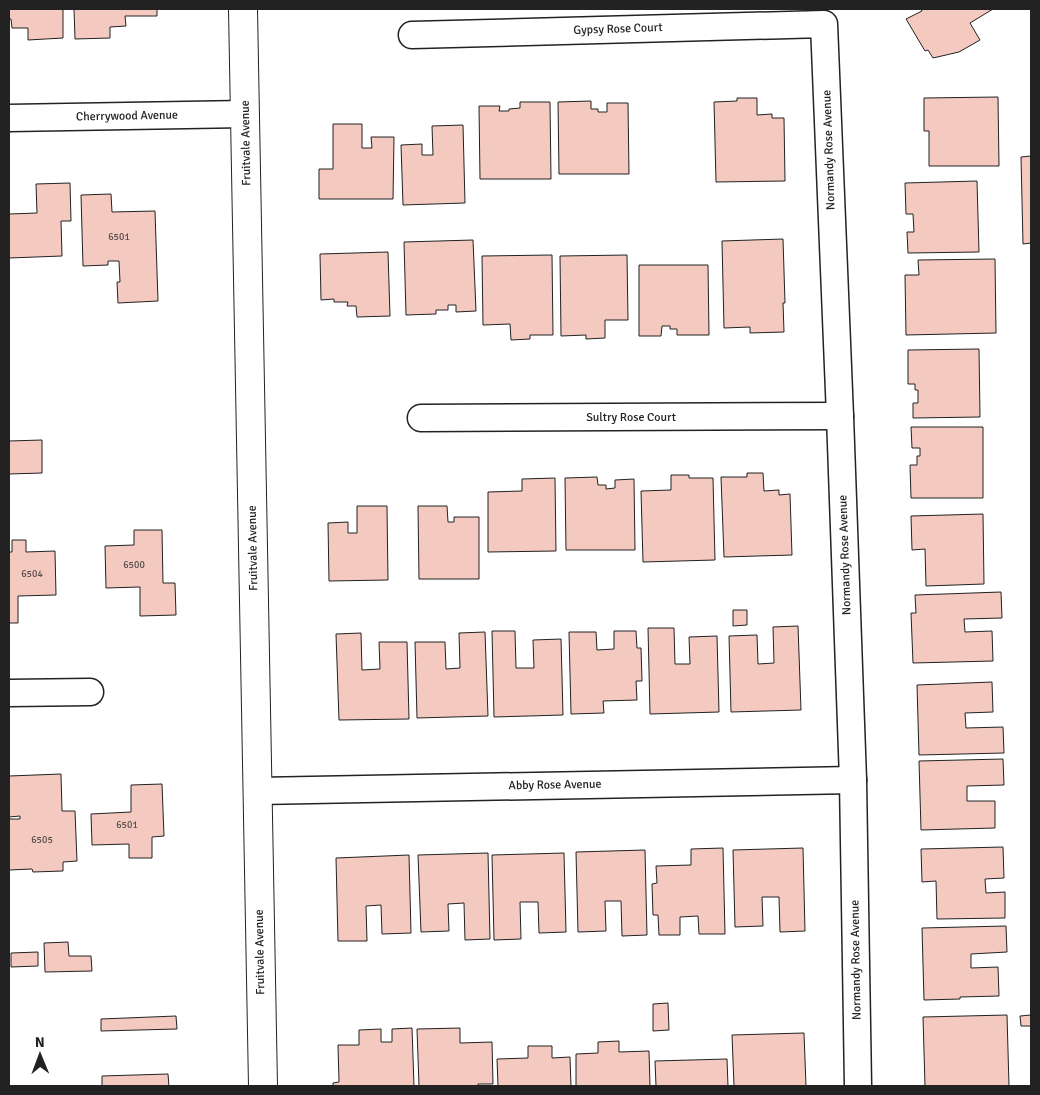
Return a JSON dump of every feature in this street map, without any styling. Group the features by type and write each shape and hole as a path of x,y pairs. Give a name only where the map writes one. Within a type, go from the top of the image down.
{"main road":[{"name":"Fruitvale Avenue","path":"243,9 263,1086"}],"street":[{"name":"Gypsy Rose Court","path":"412,35 824,24"},
{"name":"Normandy Rose Avenue","path":"824,24 853,780 858,1086"},
{"name":"Cherrywood Avenue","path":"9,118 245,114"},
{"name":"Sultry Rose Court","path":"421,418 840,416"},
{"path":"9,693 90,692"},
{"name":"Abby Rose Avenue","path":"258,791 853,780"}],"building":[{"path":"9,9 63,9 63,38 28,40 28,28 12,28 11,19 9,19"},
{"path":"74,9 157,9 157,16 125,16 126,26 110,27 110,38 75,39"},
{"path":"921,9 993,9 970,23 980,40 959,52 933,58 928,50 925,51 906,19 922,11"},
{"path":"998,97 999,166 929,166 929,131 924,131 924,98"},
{"path":"737,98 757,98 757,115 772,114 772,118 784,118 785,181 716,182 714,102 737,101"},
{"path":"591,101 591,109 598,109 598,112 607,112 607,103 628,103 629,174 559,174 558,102"},
{"path":"520,102 550,102 551,179 480,179 479,106 500,106 499,111 509,111 509,109 520,108"},
{"path":"333,124 362,124 362,148 372,148 371,137 394,137 393,199 319,199 319,169 333,169"},
{"path":"463,125 465,203 403,205 401,145 422,144 422,155 433,155 432,126"},
{"path":"1031,156 1031,243 1023,244 1021,157"},
{"path":"977,181 979,252 908,253 907,232 914,232 913,214 906,214 905,183"},
{"path":"70,183 71,221 61,221 62,256 9,258 9,214 37,213 36,184"},
{"path":"111,194 112,212 155,211 158,301 118,303 119,261 108,261 108,265 83,266 81,195"},
{"path":"783,239 784,332 750,333 750,327 724,328 722,241"},
{"path":"473,240 476,311 456,312 456,305 448,305 448,310 436,310 436,314 406,315 404,242"},
{"path":"388,252 390,316 357,317 356,306 347,306 348,302 334,302 334,299 321,300 320,254"},
{"path":"552,255 553,335 530,335 530,339 511,340 510,324 483,325 482,256"},
{"path":"627,255 628,320 605,320 605,338 586,339 586,335 561,336 560,256"},
{"path":"995,259 996,333 906,335 905,275 919,275 918,260"},
{"path":"639,265 708,265 709,335 677,335 677,329 670,329 670,326 662,326 661,336 639,336"},
{"path":"979,349 980,417 913,418 913,403 918,403 918,390 915,390 915,384 908,384 908,350"},
{"path":"911,427 983,427 983,498 911,498 910,465 917,465 917,456 920,456 920,448 912,448"},
{"path":"42,440 42,473 9,474 9,441"},
{"path":"747,473 763,473 764,491 779,490 779,495 790,494 792,555 724,557 721,477 747,477"},
{"path":"671,475 689,475 689,478 713,478 715,560 643,562 641,491 671,490"},
{"path":"597,477 598,485 606,485 606,489 615,488 615,480 634,479 635,550 566,550 565,478"},
{"path":"555,478 556,551 488,552 488,492 522,491 522,479"},
{"path":"357,506 387,506 388,580 329,581 328,523 348,522 348,533 357,533"},
{"path":"418,506 447,506 448,522 454,522 454,517 479,517 479,579 419,579"},
{"path":"983,514 984,584 926,586 925,549 912,550 911,516"},
{"path":"134,530 162,530 163,583 175,583 176,615 140,616 140,587 106,588 105,546 134,545"},
{"path":"12,540 26,540 26,552 55,551 56,595 18,596 18,623 9,623 9,552 12,552"},
{"path":"1001,592 1002,618 964,619 965,632 992,631 993,661 913,663 911,613 916,613 915,595"},
{"path":"733,610 747,610 747,625 733,626"},
{"path":"798,626 801,710 731,712 729,636 757,635 758,664 774,663 773,627"},
{"path":"648,628 674,628 675,664 690,664 689,637 717,636 719,712 650,714"},
{"path":"492,631 515,631 516,668 534,668 533,640 561,639 563,715 494,717"},
{"path":"614,631 636,631 637,648 641,648 642,681 636,681 637,700 603,701 604,713 571,714 569,632 596,632 597,650 614,649"},
{"path":"485,632 488,716 417,718 415,642 445,642 446,669 460,668 459,633"},
{"path":"361,633 362,670 380,669 379,642 407,642 409,719 339,720 336,634"},
{"path":"992,682 993,712 965,713 966,728 1003,727 1004,753 919,755 917,685"},
{"path":"1003,759 1004,785 967,786 967,801 995,801 995,828 921,830 919,761"},
{"path":"61,774 62,811 75,811 77,861 63,862 63,871 33,872 32,869 9,870 9,819 20,819 20,816 9,817 9,776"},
{"path":"162,784 164,836 152,837 152,858 129,858 129,844 92,845 91,814 131,812 131,785"},
{"path":"1003,847 1004,878 985,879 986,893 1005,892 1005,918 937,919 936,881 922,882 921,849"},
{"path":"723,848 725,934 699,934 698,916 680,917 680,935 659,935 658,915 653,915 652,884 657,883 656,866 691,865 691,849"},
{"path":"803,848 805,931 780,932 779,897 762,897 763,926 735,927 733,850"},
{"path":"645,850 647,935 622,936 621,901 605,901 606,931 578,932 576,852"},
{"path":"488,853 490,939 465,940 464,903 448,904 449,931 421,932 418,855"},
{"path":"564,853 566,932 539,933 538,902 520,902 521,939 494,940 492,855"},
{"path":"409,855 411,933 382,934 381,905 366,906 367,941 338,941 336,858"},
{"path":"1006,926 1007,952 971,954 971,968 998,967 999,996 924,1000 922,928"},
{"path":"68,942 69,956 91,956 92,971 45,972 44,943"},
{"path":"38,952 38,966 11,967 11,953"},
{"path":"668,1003 669,1030 653,1031 653,1004"},
{"path":"1007,1015 1009,1086 925,1086 923,1017"},
{"path":"1031,1015 1031,1026 1021,1026 1020,1016"},
{"path":"176,1016 177,1029 101,1031 101,1019"},
{"path":"412,1028 414,1086 333,1086 333,1083 339,1082 338,1045 359,1045 359,1030 381,1029 381,1042 392,1042 392,1029"},
{"path":"460,1028 460,1043 492,1042 493,1084 478,1084 478,1086 419,1086 417,1029"},
{"path":"804,1033 806,1086 734,1086 732,1035"},
{"path":"619,1041 619,1052 649,1051 650,1086 576,1086 576,1054 598,1053 598,1042"},
{"path":"528,1046 552,1046 552,1058 570,1057 571,1086 498,1086 497,1059 528,1058"},
{"path":"727,1059 728,1086 656,1086 655,1061"},
{"path":"168,1074 169,1086 102,1086 102,1076"}]}
